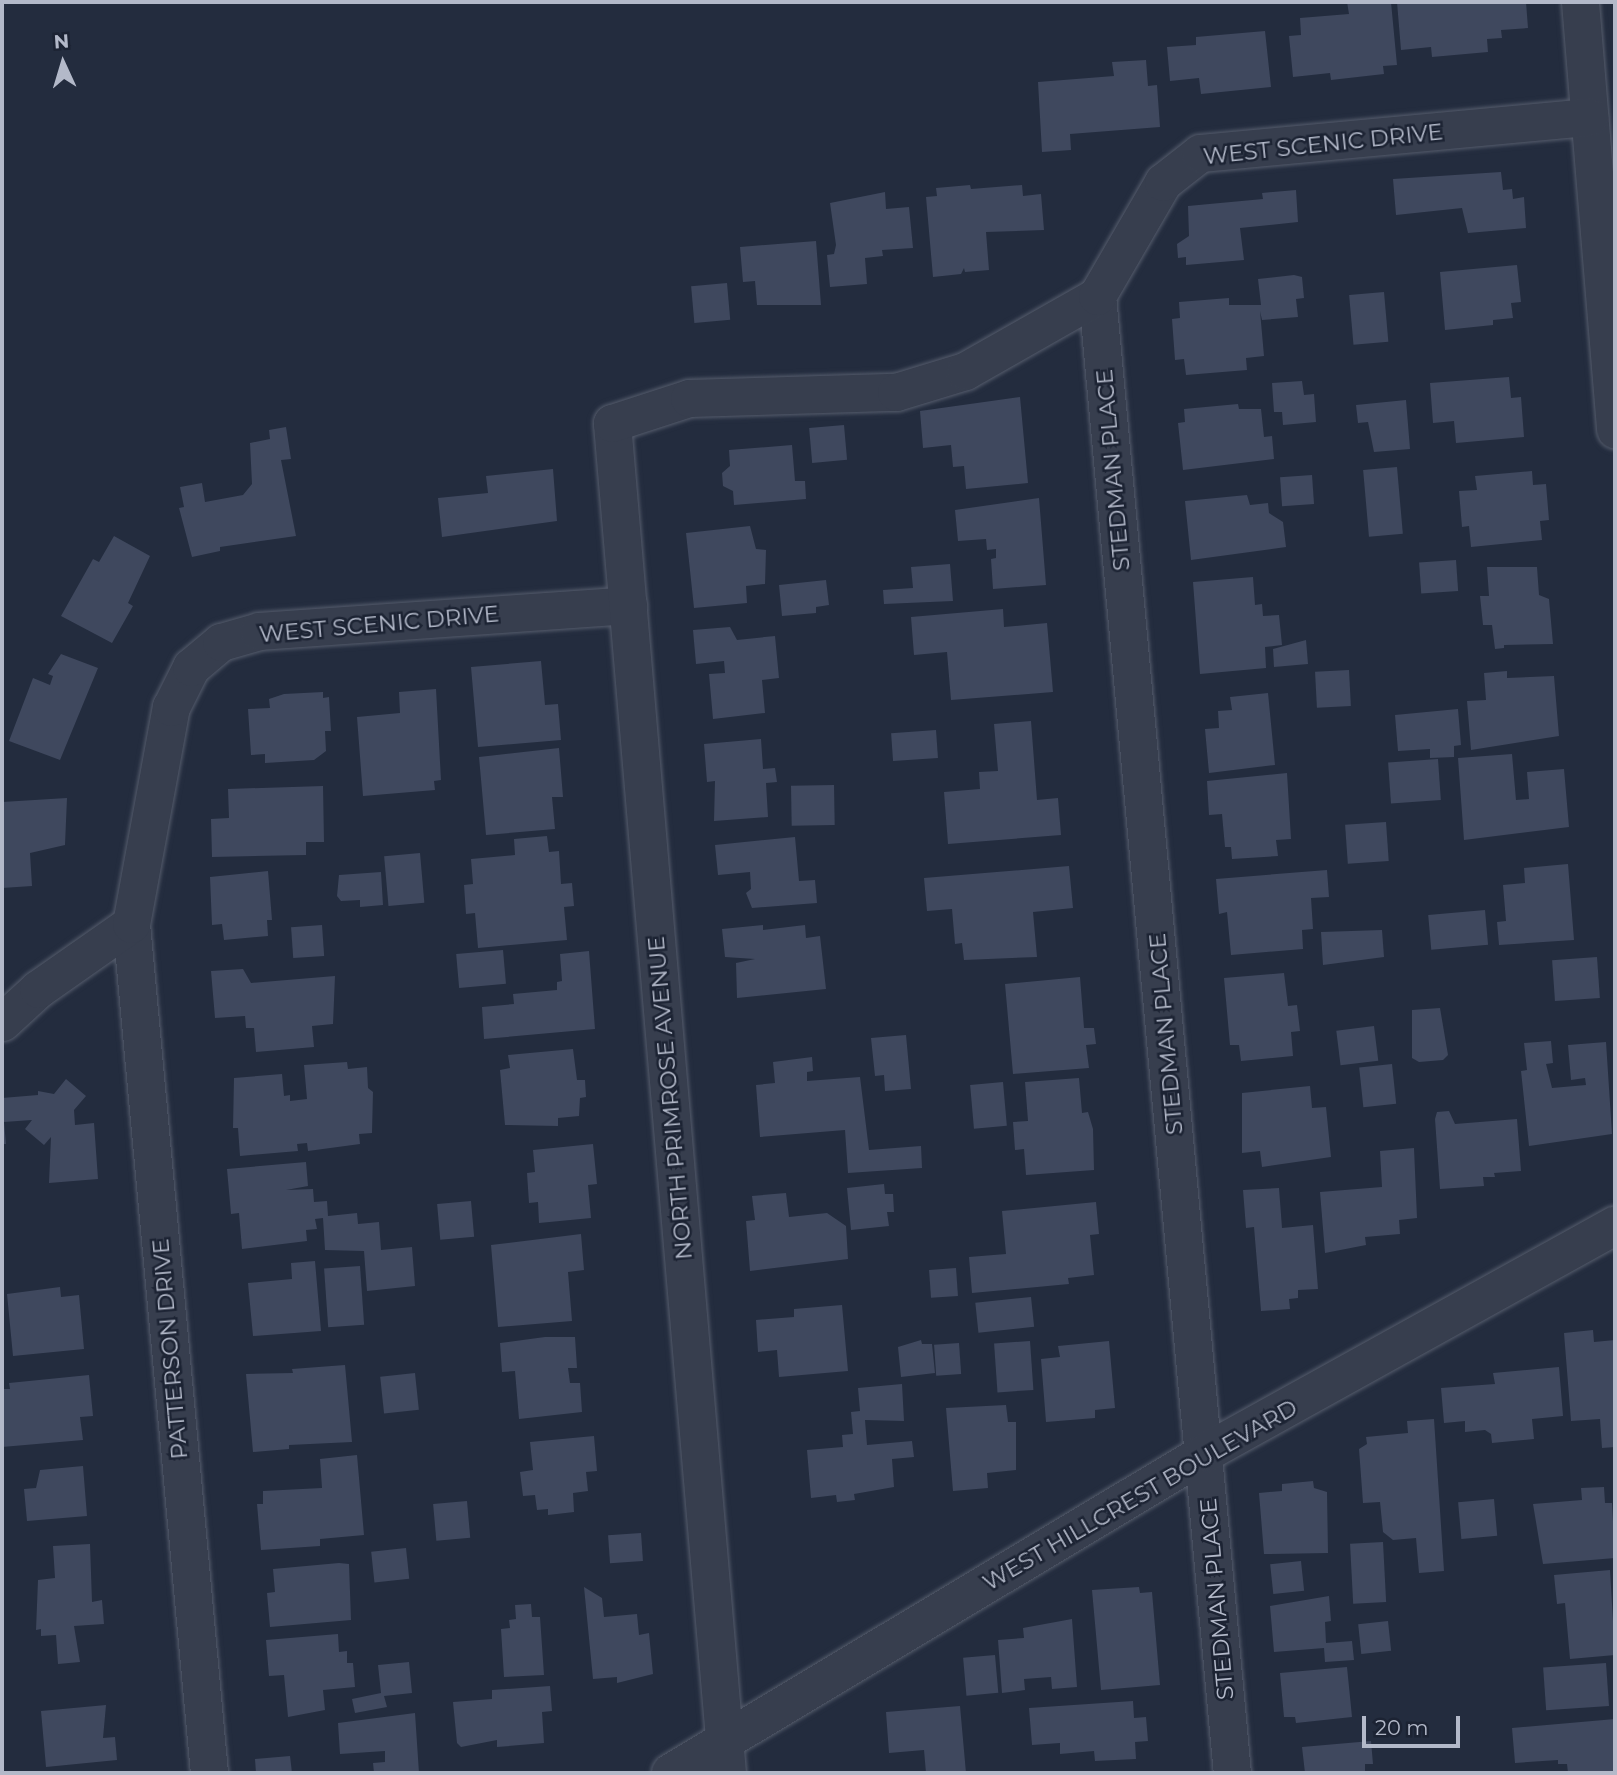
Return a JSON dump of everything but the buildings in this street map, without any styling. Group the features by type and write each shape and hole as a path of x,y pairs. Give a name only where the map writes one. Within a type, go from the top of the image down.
{"street":[{"path":"1580,2 1615,430"},
{"name":"WEST SCENIC DRIVE","path":"1097,296 1163,182 1200,153 1589,117"},
{"name":"NORTH PRIMROSE AVENUE","path":"726,1758 612,424 689,398 896,392 965,371 1097,296"},
{"name":"STEDMAN PLACE","path":"1097,296 1205,1453 1231,1773"},
{"name":"WEST SCENIC DRIVE","path":"131,924 171,707 191,667 221,642 259,631 628,605"},
{"path":"2,1022 38,989 131,924"},
{"name":"PATTERSON DRIVE","path":"131,924 208,1773"},
{"name":"WEST HILLCREST BOULEVARD","path":"671,1773 726,1758 1205,1453 1615,1226"}]}
